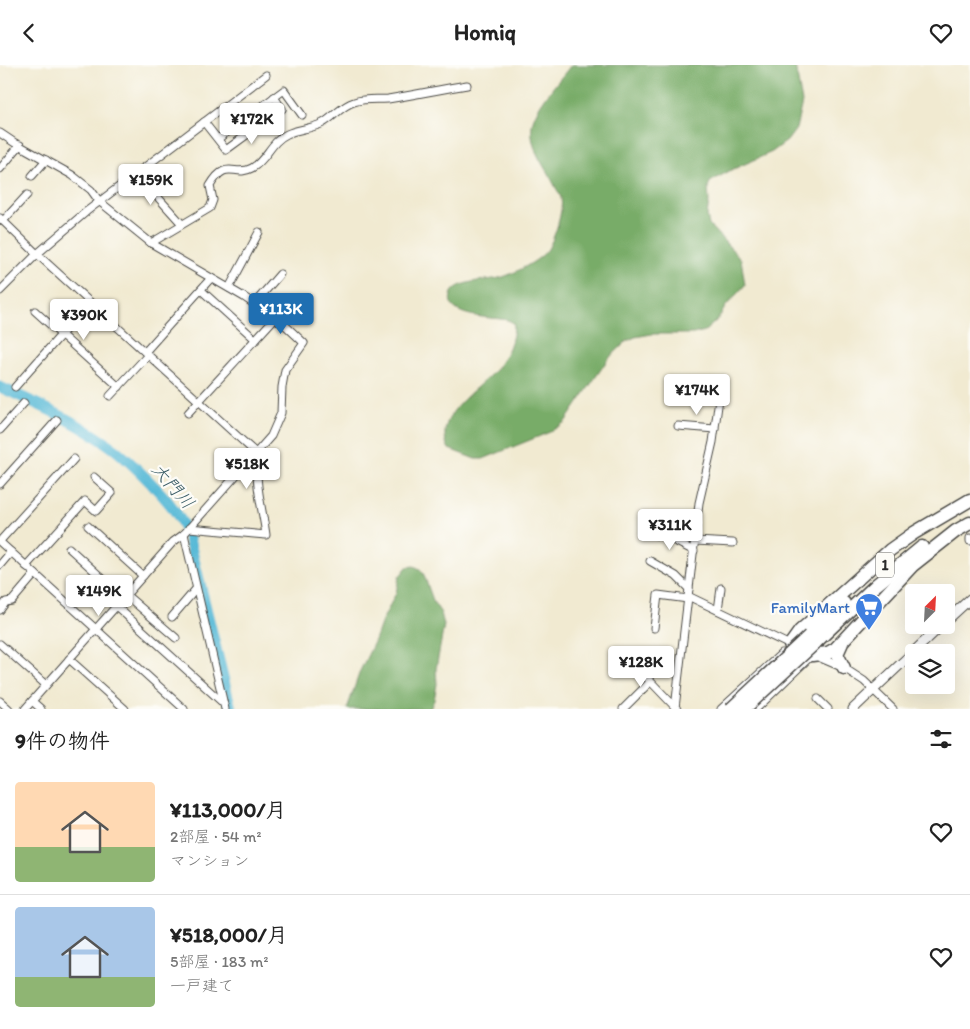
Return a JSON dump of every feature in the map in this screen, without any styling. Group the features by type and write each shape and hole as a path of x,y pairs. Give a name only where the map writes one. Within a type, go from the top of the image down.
{"highway":[{"path":"790,645 800,631 890,550 921,529 970,501"},
{"name":"1","path":"731,709 812,644 903,551 935,527 970,508"},
{"name":"1","path":"744,709 812,644 905,560 934,538 970,516"},
{"path":"812,644 832,651 842,643 913,565 956,531 970,523"},
{"path":"842,643 837,654 844,668"}],"street":[{"path":"0,291 36,254 99,201 266,75"},
{"path":"151,243 210,208 212,200 210,185 222,170 244,171 250,169 262,162 272,146 287,134 321,125 342,107 359,101 386,99 467,85"},
{"path":"218,139 284,90 302,115"},
{"path":"204,122 226,150 282,109 274,97"},
{"path":"1,136 46,159 83,182 99,201 151,243 254,304 293,331 304,343 285,370 281,413 271,436 184,534 173,542 25,709"},
{"path":"0,169 20,145"},
{"path":"32,176 46,159"},
{"path":"136,173 182,225"},
{"path":"27,195 2,219 36,254 200,402 259,451"},
{"path":"229,288 260,232"},
{"path":"254,304 280,274"},
{"path":"110,396 211,278"},
{"path":"200,290 256,340"},
{"path":"15,387 90,302"},
{"path":"36,311 119,387"},
{"path":"188,413 275,318"},
{"path":"676,708 699,503 715,429 721,384"},
{"path":"0,430 24,403"},
{"path":"0,484 57,420"},
{"path":"678,426 715,429"},
{"path":"189,528 266,535 259,495 259,451"},
{"path":"74,459 0,542 184,709"},
{"path":"26,566 85,501 96,511 112,493 94,477"},
{"path":"88,526 144,576"},
{"path":"184,534 224,706"},
{"path":"652,534 667,537 694,551"},
{"path":"695,541 733,543"},
{"path":"69,548 176,638"},
{"path":"0,565 11,552"},
{"path":"650,561 676,575 688,595"},
{"path":"0,610 6,602 12,601 35,574"},
{"path":"718,610 721,588"},
{"path":"172,617 196,589"},
{"path":"654,628 658,595 688,595 790,645 812,644 873,689 893,709"},
{"path":"955,613 970,599"},
{"path":"116,606 224,706"},
{"path":"853,709 932,634"},
{"path":"0,644 46,685"},
{"path":"756,709 812,644"},
{"path":"721,709 790,645"},
{"path":"614,655 630,660 676,708"},
{"path":"69,659 124,709"},
{"path":"623,709 650,682"},
{"path":"818,699 828,709"},
{"path":"0,701 9,709"},
{"path":"32,701 40,709"}],"green space":[{"path":"571,65 795,65 802,102 796,129 787,141 772,152 729,171 710,182 708,187 709,202 707,215 709,225 741,259 745,285 726,306 718,319 705,331 693,334 652,334 635,337 627,341 608,359 565,422 550,432 483,459 475,459 449,449 445,437 446,426 451,415 459,405 496,369 509,348 514,323 508,320 463,313 455,309 451,303 451,295 458,286 499,278 518,270 539,258 548,249 556,232 562,203 559,193 539,158 533,142 532,125 542,102"},
{"path":"414,566 420,569 424,575 434,603 441,613 444,625 436,669 437,684 430,709 347,709 360,671 396,593 399,577 407,567"}],"waterway":[{"name":"大門川","path":"0,387 60,416 104,441 133,465 167,500 182,522 189,539 231,709"}],"place":[{"name":"FamilyMart","path":"869,631"}]}
